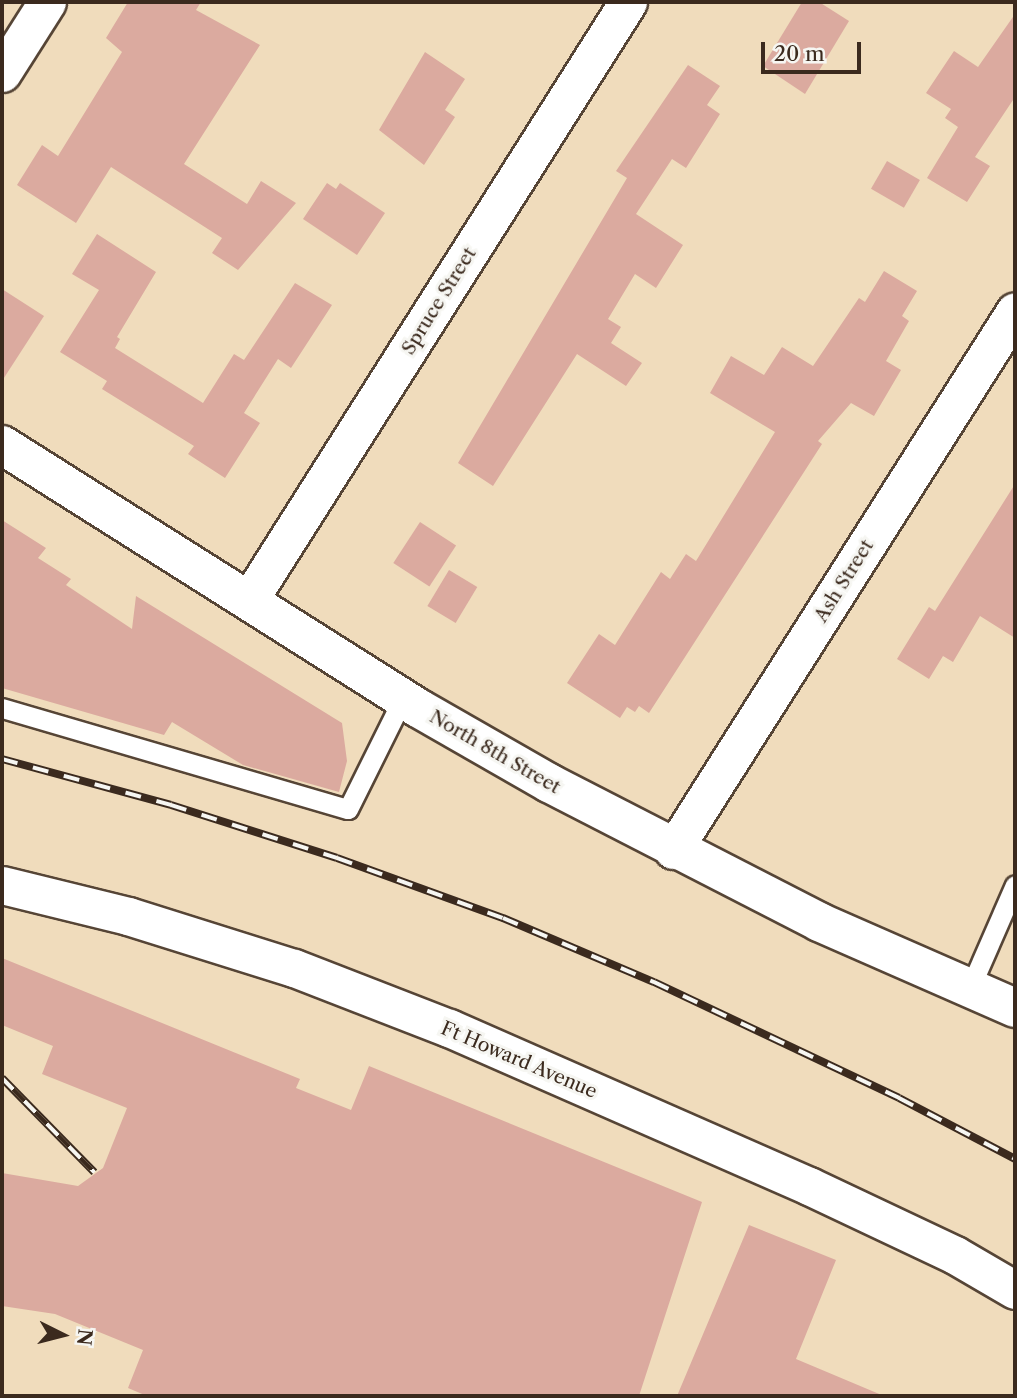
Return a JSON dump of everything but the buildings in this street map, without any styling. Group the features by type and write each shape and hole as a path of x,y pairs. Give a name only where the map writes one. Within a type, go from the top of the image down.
{"main road":[{"name":"North 8th Street","path":"2,445 402,698 673,850 819,922 1015,1008"}],"street":[{"path":"2,73 47,2"},
{"name":"Spruce Street","path":"249,600 628,2"},
{"name":"Ash Street","path":"673,850 1015,311"},
{"name":"Ft Howard Avenue","path":"2,885 128,916 243,952 449,1028 821,1192 955,1255 1015,1290"}],"lane":[{"path":"2,708 348,809 402,698"},
{"path":"970,988 1015,885"}],"railway":[{"path":"2,759 171,805 337,858 503,918 654,982 899,1098 1015,1159"},
{"path":"2,1078 94,1172"}]}
